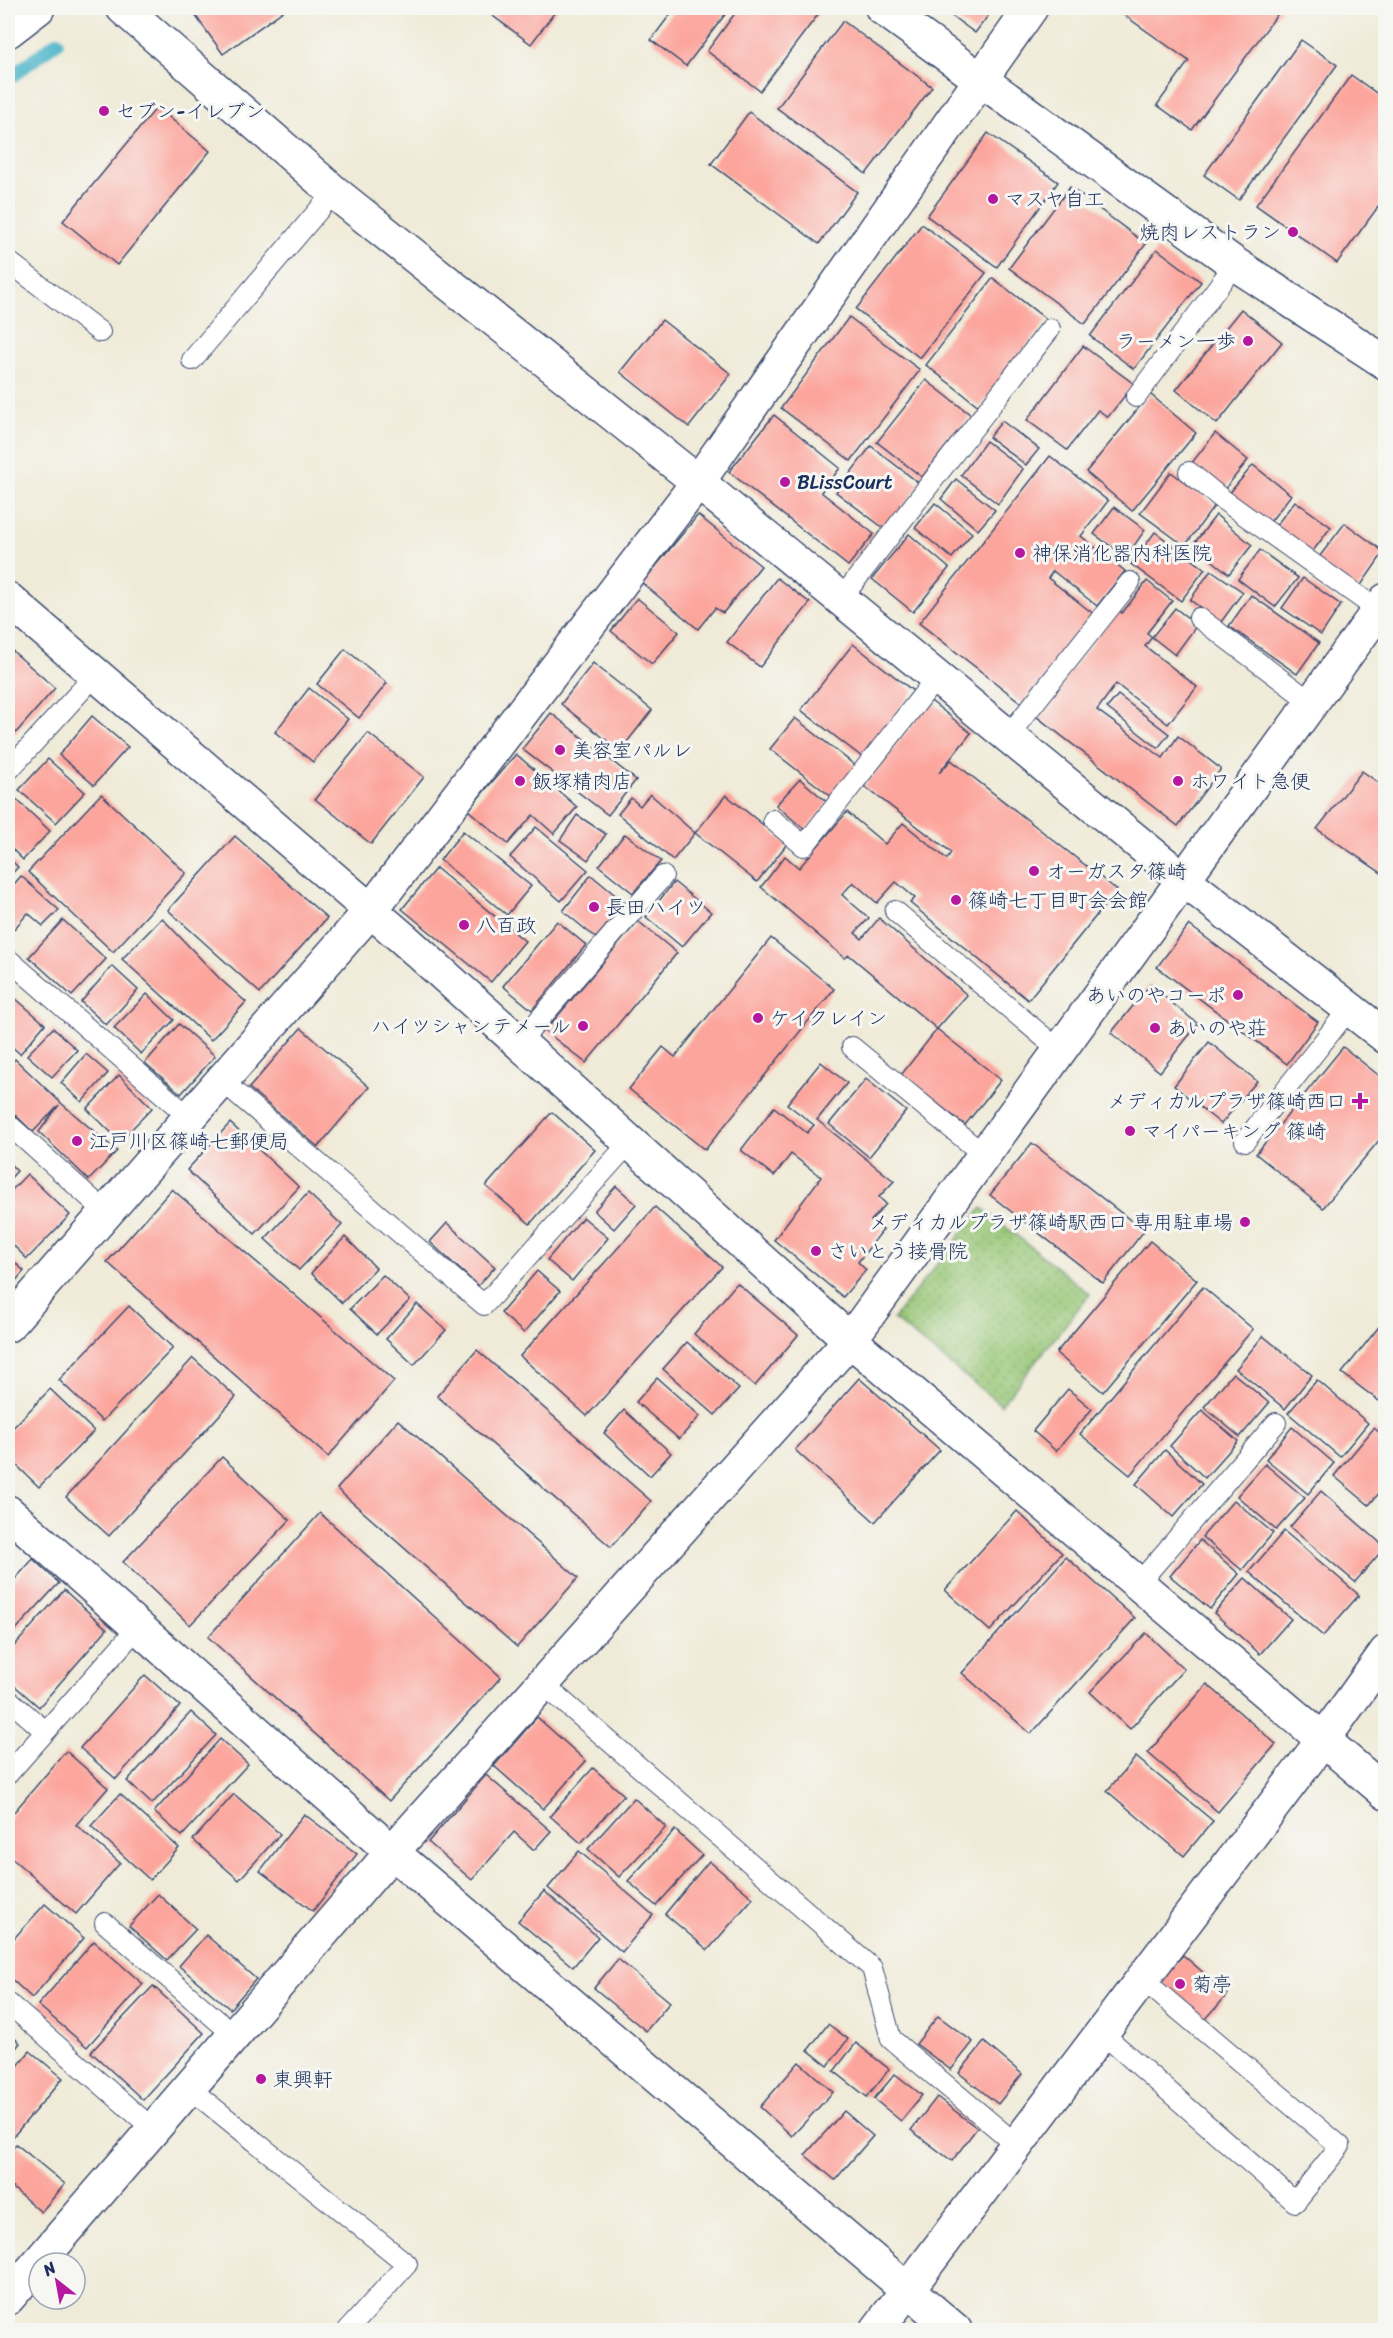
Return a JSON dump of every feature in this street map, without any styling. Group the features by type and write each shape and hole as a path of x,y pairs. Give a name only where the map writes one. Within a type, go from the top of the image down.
{"street":[{"path":"8,31 38,8"},
{"path":"123,8 334,192 698,482 1184,880 1386,1037"},
{"path":"882,8 1235,264 1386,363"},
{"path":"8,1325 108,1214 221,1080 371,910 698,482 1031,8"},
{"path":"8,599 371,910 850,1340 1386,1793"},
{"path":"8,2298 392,1852 850,1340 1382,605"},
{"path":"8,1512 392,1852 955,2331"},
{"path":"877,2331 1323,1740 1386,1652"}],"lane":[{"path":"192,360 334,192"},
{"path":"8,261 100,332"},
{"path":"1136,397 1235,264"},
{"path":"841,600 1050,329"},
{"path":"1190,472 1222,499 1382,605"},
{"path":"1008,736 1130,582"},
{"path":"1199,618 1311,702"},
{"path":"8,771 97,673"},
{"path":"773,820 804,846 937,678"},
{"path":"519,1043 663,876"},
{"path":"895,910 1060,1051"},
{"path":"8,959 189,1117"},
{"path":"1245,1141 1349,1008"},
{"path":"852,1047 984,1155"},
{"path":"221,1080 484,1305 630,1142"},
{"path":"8,1125 108,1214"},
{"path":"1138,1584 1276,1423"},
{"path":"8,1774 138,1627"},
{"path":"543,1684 872,1968 891,2039 1017,2145"},
{"path":"8,1699 45,1731"},
{"path":"105,1923 234,2035"},
{"path":"1102,2033 1295,2202 1340,2146 1142,1979"},
{"path":"8,2003 153,2129"},
{"path":"189,2088 407,2264 348,2331"}],"green space":[{"path":"982,1208 1090,1294 1001,1405 893,1319"}],"building":[{"path":"190,8 287,8 223,54"},
{"path":"482,8 558,8 531,44"},
{"path":"675,8 730,8 686,66 651,40"},
{"path":"739,8 823,8 760,91 707,51"},
{"path":"941,8 994,8 975,33"},
{"path":"1114,8 1282,8 1192,130 1157,105 1189,61"},
{"path":"843,21 932,87 866,174 777,108"},
{"path":"1301,40 1337,65 1239,200 1204,175"},
{"path":"1351,75 1386,100 1386,196 1337,263 1256,205"},
{"path":"157,107 210,151 117,265 63,221"},
{"path":"749,112 857,192 819,244 711,164"},
{"name":"マスヤ自工","path":"988,133 1058,182 997,267 927,216"},
{"path":"1070,187 1146,244 1085,324 1009,268"},
{"path":"922,224 986,273 920,358 856,309"},
{"path":"1157,249 1201,282 1134,369 1090,336"},
{"path":"993,278 1047,320 980,407 926,365"},
{"path":"1241,309 1282,342 1217,424 1176,390"},
{"path":"849,317 920,370 851,461 781,408"},
{"path":"662,320 731,374 689,427 620,372"},
{"path":"1083,346 1134,384 1108,417 1098,410 1067,450 1027,420"},
{"path":"926,380 971,415 922,477 877,442"},
{"path":"1150,394 1196,433 1132,511 1086,472"},
{"name":"BLissCourt","path":"774,415 840,468 821,492 874,534 848,566 729,472"},
{"path":"1002,421 1039,449 1026,465 989,437"},
{"path":"1215,433 1248,460 1224,490 1191,464"},
{"path":"986,441 1023,469 998,504 961,475"},
{"path":"871,446 920,484 886,530 836,492"},
{"name":"神保消化器内科医院","path":"1050,456 1108,501 1081,536 1125,571 1097,606 1053,571 1048,578 1095,615 1024,705 919,623"},
{"path":"1253,465 1291,495 1267,526 1228,495"},
{"path":"1171,472 1215,505 1185,546 1140,513"},
{"path":"956,479 995,510 978,530 941,499"},
{"path":"1295,501 1331,527 1310,555 1274,528"},
{"path":"935,503 972,533 952,558 915,528"},
{"path":"1114,507 1145,530 1126,557 1094,534"},
{"path":"698,515 761,566 723,613 715,608 698,629 642,583"},
{"path":"1216,515 1252,545 1229,574 1193,545"},
{"path":"1345,523 1384,552 1357,591 1316,561"},
{"path":"1155,532 1205,569 1181,601 1131,564"},
{"path":"909,534 949,568 913,612 872,579"},
{"path":"1260,550 1298,578 1275,607 1238,579"},
{"path":"1211,570 1243,592 1221,622 1190,600"},
{"path":"777,578 810,603 760,667 727,642"},
{"path":"1303,578 1341,605 1321,635 1282,608"},
{"path":"1147,581 1172,601 1147,633 1152,637 1145,646 1197,687 1168,724 1116,684 1097,710 1163,758 1178,736 1221,769 1178,826 1036,716 1118,609 1122,613"},
{"path":"1251,595 1319,643 1297,674 1229,626"},
{"path":"637,598 679,632 652,664 611,631"},
{"path":"1175,608 1197,625 1175,655 1152,637"},
{"path":"853,644 913,691 862,757 801,710"},
{"path":"8,647 55,688 8,742"},
{"path":"345,649 387,683 359,718 317,684"},
{"path":"593,663 652,710 620,751 561,704"},
{"path":"309,688 348,719 313,762 275,732"},
{"path":"1118,695 1169,734 1158,748 1107,708"},
{"path":"931,701 971,733 939,773 951,760 1117,890 1028,1000 910,903 915,898 896,882 877,903 853,882 842,895 869,918 855,933 862,939 879,918 967,995 937,1029 849,955 845,958 761,887 785,856 799,868 847,812 885,844 903,823 947,859 951,852 864,786"},
{"path":"551,713 636,780 608,815 522,749"},
{"path":"92,716 128,747 94,785 59,755"},
{"path":"795,718 857,767 833,798 770,749"},
{"path":"368,733 424,777 371,844 315,799"},
{"name":"飯塚精肉店","path":"516,754 577,807 554,834 533,815 508,844 468,810"},
{"path":"48,759 85,792 56,823 19,790"},
{"path":"1362,771 1386,788 1386,876 1317,829"},
{"path":"800,779 828,803 805,830 776,805"},
{"path":"101,794 186,873 113,952 28,872"},
{"path":"650,794 695,833 673,860 618,814 631,798 640,806"},
{"path":"726,795 787,844 757,882 695,833"},
{"path":"14,797 50,831 23,860 8,845 8,804"},
{"path":"577,815 606,834 588,860 560,840"},
{"path":"536,827 588,870 561,901 510,857"},
{"path":"463,831 531,886 507,915 440,860"},
{"path":"625,834 661,861 633,893 599,866"},
{"path":"235,836 327,918 260,993 168,910"},
{"path":"8,857 18,867 8,878"},
{"name":"八百政","path":"436,868 525,941 491,982 402,909"},
{"name":"長田ハイツ","path":"591,875 625,903 596,938 563,911"},
{"path":"21,876 59,910 43,926 28,913 8,936 8,891"},
{"path":"674,882 711,912 682,947 646,917"},
{"path":"162,918 220,979 246,1002 211,1040 122,959"},
{"path":"63,920 106,959 72,996 29,957"},
{"path":"557,921 586,945 532,1010 503,986"},
{"path":"638,921 677,953 586,1063 545,1031"},
{"name":"あいのやコーポ","path":"1189,925 1318,1022 1287,1064 1157,967"},
{"name":"ケイクレイン","path":"771,938 834,989 705,1150 629,1089 663,1047 675,1057"},
{"path":"112,966 138,990 106,1025 81,1002"},
{"name":"あいのや荘","path":"1150,985 1198,1024 1160,1072 1111,1033"},
{"path":"147,994 174,1020 141,1054 114,1028"},
{"path":"15,998 45,1024 20,1054 8,1043 8,1007"},
{"path":"179,1024 215,1056 181,1094 145,1063"},
{"path":"53,1028 77,1050 52,1077 27,1055"},
{"path":"301,1028 369,1087 318,1147 249,1088"},
{"path":"937,1029 1001,1080 965,1125 901,1075"},
{"path":"1209,1042 1257,1081 1221,1124 1174,1086"},
{"path":"1343,1047 1386,1081 1386,1132 1323,1208 1256,1154"},
{"path":"86,1054 108,1073 82,1102 61,1083"},
{"path":"15,1059 61,1103 117,1151 89,1180 39,1132 59,1105 33,1132 8,1108 8,1067"},
{"path":"821,1062 847,1083 817,1120 894,1181 879,1197 886,1204 871,1221 883,1230 858,1262 866,1270 843,1297 774,1240 821,1177 791,1154 774,1176 741,1150 774,1107 807,1133 814,1125 787,1104"},
{"path":"119,1075 152,1108 120,1141 87,1109"},
{"path":"866,1079 906,1111 869,1157 829,1124"},
{"path":"552,1112 595,1150 530,1224 486,1186"},
{"path":"230,1123 299,1187 255,1234 187,1170"},
{"path":"1032,1143 1144,1231 1103,1283 990,1195"},
{"path":"8,1162 17,1171 8,1181"},
{"path":"27,1174 70,1215 27,1259 8,1240 8,1194"},
{"path":"616,1186 636,1204 614,1229 594,1211"},
{"path":"172,1189 394,1381 328,1457 107,1262"},
{"path":"308,1193 342,1225 299,1270 265,1239"},
{"path":"655,1207 722,1267 587,1416 520,1356"},
{"path":"583,1217 608,1238 572,1281 547,1260"},
{"path":"447,1223 495,1267 478,1286 430,1242"},
{"path":"345,1237 376,1268 342,1303 311,1273"},
{"path":"1150,1241 1197,1280 1103,1392 1056,1353"},
{"path":"8,1256 24,1271 8,1290"},
{"path":"537,1271 560,1291 524,1333 501,1313"},
{"path":"383,1275 410,1300 377,1334 350,1309"},
{"path":"737,1283 798,1335 755,1386 694,1334"},
{"path":"1203,1287 1253,1329 1130,1475 1080,1434"},
{"path":"417,1304 446,1330 414,1365 386,1339"},
{"path":"129,1306 173,1348 102,1421 59,1380"},
{"path":"1386,1318 1386,1393 1379,1401 1342,1373"},
{"path":"1263,1336 1312,1375 1285,1409 1236,1369"},
{"path":"687,1342 739,1389 715,1415 663,1369"},
{"path":"477,1350 651,1501 611,1547 437,1396"},
{"path":"193,1358 236,1397 109,1536 66,1497"},
{"path":"1233,1373 1269,1403 1240,1437 1204,1407"},
{"path":"657,1378 700,1416 679,1439 636,1402"},
{"path":"859,1378 940,1450 875,1522 795,1450"},
{"path":"1317,1380 1368,1423 1340,1457 1288,1413"},
{"path":"50,1389 94,1431 39,1487 8,1457 8,1433"},
{"path":"1068,1389 1092,1409 1056,1451 1033,1431"},
{"path":"624,1410 671,1453 650,1476 604,1433"},
{"path":"1202,1410 1238,1441 1205,1478 1170,1446"},
{"path":"398,1420 578,1578 517,1647 337,1489"},
{"path":"1292,1427 1334,1463 1308,1494 1266,1459"},
{"path":"1374,1428 1386,1438 1386,1485 1369,1505 1334,1476"},
{"path":"1165,1450 1202,1484 1173,1517 1136,1484"},
{"path":"222,1457 290,1520 190,1625 123,1562"},
{"path":"1265,1464 1305,1498 1276,1530 1237,1496"},
{"path":"1321,1491 1385,1547 1355,1582 1290,1527"},
{"path":"1234,1500 1273,1533 1242,1570 1202,1537"},
{"path":"1017,1511 1062,1553 990,1631 945,1590"},
{"path":"320,1513 501,1677 389,1801 208,1637"},
{"path":"1284,1531 1359,1595 1323,1636 1249,1572"},
{"path":"1200,1540 1239,1574 1210,1609 1170,1576"},
{"path":"1066,1557 1135,1618 1031,1734 962,1673"},
{"path":"33,1559 59,1583 8,1638 8,1587"},
{"path":"1245,1578 1291,1619 1260,1654 1214,1613"},
{"path":"64,1590 107,1629 39,1707 8,1680 8,1653"},
{"path":"1146,1633 1184,1669 1130,1729 1090,1692"},
{"path":"145,1675 180,1706 116,1779 80,1748"},
{"path":"1207,1684 1276,1744 1218,1812 1148,1753"},
{"path":"191,1712 216,1735 152,1804 127,1781"},
{"path":"537,1717 586,1761 543,1809 494,1766"},
{"path":"220,1739 248,1764 182,1836 154,1812"},
{"path":"66,1751 108,1788 76,1825 120,1863 76,1914 8,1855 8,1819"},
{"path":"1136,1757 1213,1821 1184,1856 1107,1791"},
{"path":"593,1768 624,1795 581,1843 550,1816"},
{"path":"486,1775 551,1831 534,1850 514,1832 472,1880 428,1842"},
{"path":"120,1794 179,1848 150,1880 91,1826"},
{"path":"234,1794 280,1834 239,1880 193,1840"},
{"path":"634,1798 666,1827 619,1877 588,1849"},
{"path":"304,1814 357,1854 313,1911 260,1871"},
{"path":"675,1830 702,1855 656,1906 628,1881"},
{"path":"579,1851 653,1915 622,1952 548,1888"},
{"path":"709,1861 753,1898 708,1950 665,1914"},
{"path":"544,1891 598,1937 573,1967 518,1921"},
{"path":"158,1894 196,1929 167,1960 129,1926"},
{"path":"45,1904 84,1938 32,1998 8,1976 8,1945"},
{"path":"206,1935 256,1979 230,2009 179,1966"},
{"path":"94,1941 143,1984 87,2047 38,2005"},
{"path":"1183,1955 1228,1994 1205,2020 1160,1981"},
{"path":"618,1959 670,2002 646,2031 594,1988"},
{"path":"153,1986 204,2033 143,2100 91,2052"},
{"path":"938,2016 973,2042 951,2070 916,2044"},
{"path":"828,2024 848,2039 828,2066 808,2050"},
{"path":"8,2032 20,2043 8,2058"},
{"path":"984,2042 1022,2074 998,2104 959,2073"},
{"path":"856,2043 889,2069 867,2097 834,2071"},
{"path":"30,2051 63,2078 11,2139 8,2135 8,2078"},
{"path":"799,2062 833,2092 792,2136 760,2107"},
{"path":"895,2074 922,2095 901,2121 874,2099"},
{"path":"937,2097 977,2128 952,2161 911,2130"},
{"path":"844,2111 873,2136 835,2180 805,2155"},
{"path":"16,2144 65,2184 41,2212 8,2184 8,2154"}],"waterway":[{"path":"8,79 57,42"}],"place":[{"name":"セブン-イレブン","path":"104,111"},
{"name":"マスヤ自工","path":"993,199"},
{"name":"焼肉レストラン","path":"1293,232"},
{"name":"ラーメン一歩","path":"1248,341"},
{"name":"BLissCourt","path":"785,482"},
{"name":"神保消化器内科医院","path":"1020,553"},
{"name":"美容室パルレ","path":"560,750"},
{"name":"飯塚精肉店","path":"520,781"},
{"name":"ホワイト急便","path":"1178,781"},
{"name":"オーガスタ篠崎","path":"1034,871"},
{"name":"篠崎七丁目町会会館","path":"956,900"},
{"name":"長田ハイツ","path":"594,907"},
{"name":"八百政","path":"464,925"},
{"name":"あいのやコーポ","path":"1238,995"},
{"name":"ケイクレイン","path":"758,1018"},
{"name":"ハイツシャンテメール","path":"583,1026"},
{"name":"あいのや荘","path":"1155,1028"},
{"name":"メディカルプラザ篠崎西口","path":"1360,1101"},
{"name":"マイパーキング 篠崎","path":"1130,1131"},
{"name":"江戸川区篠崎七郵便局","path":"77,1141"},
{"name":"メディカルプラザ篠崎駅西口 専用駐車場","path":"1245,1222"},
{"name":"さいとう接骨院","path":"816,1251"},
{"name":"菊亭","path":"1180,1984"},
{"name":"東興軒","path":"261,2079"}]}
